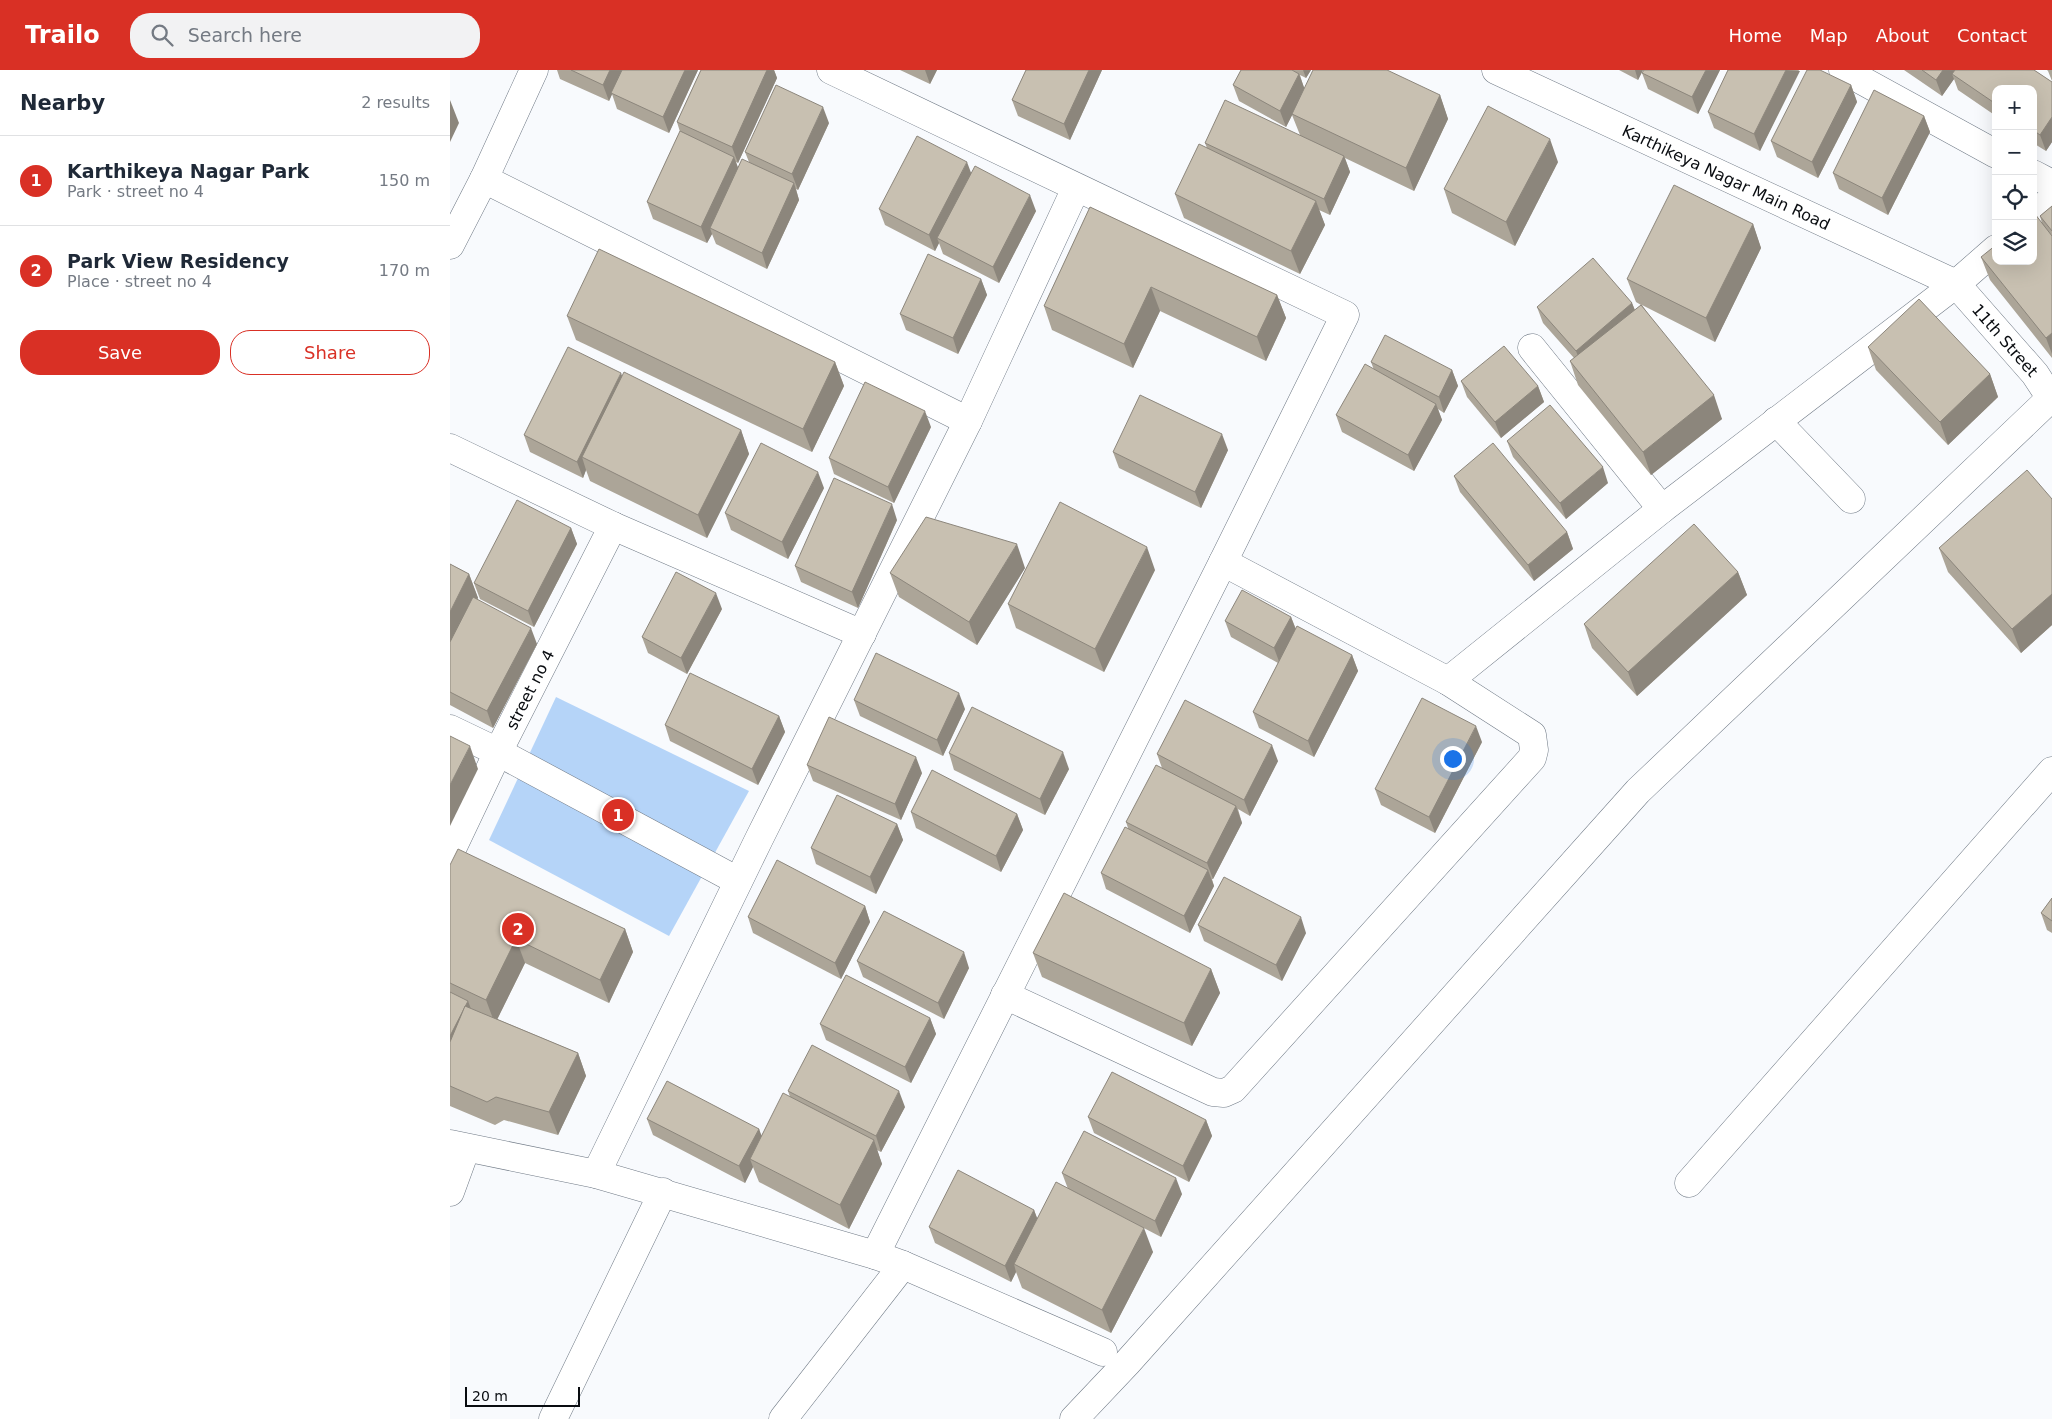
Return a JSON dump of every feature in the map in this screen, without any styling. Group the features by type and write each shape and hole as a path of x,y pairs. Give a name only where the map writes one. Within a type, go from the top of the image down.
{"street":[{"path":"450,245 484,179 534,70"},
{"path":"831,70 1345,316 875,1255"},
{"name":"Karthikeya Nagar Main Road","path":"1496,70 1956,284"},
{"path":"1843,70 1992,152"},
{"path":"2035,175 2052,184"},
{"path":"484,179 968,421"},
{"path":"596,1174 738,882 968,421 1076,188"},
{"path":"2037,212 2052,199"},
{"path":"1448,681 1662,509 1956,284 1992,252"},
{"name":"11th Street","path":"1956,284 2035,374 2051,399"},
{"path":"1532,348 1662,509"},
{"path":"1074,1419 1638,791 2051,399"},
{"path":"1776,422 1851,499"},
{"path":"450,448 613,526 862,634"},
{"name":"street no 4","path":"450,853 498,752 613,526"},
{"path":"1005,995 1213,1092 1224,1093 1234,1090 1532,758 1534,750 1532,735 1448,681 1223,562"},
{"path":"450,729 498,752 738,882"},
{"path":"1689,1183 2052,771"},
{"path":"450,1192 458,1146 596,1174 875,1255 903,1265 1103,1352"},
{"path":"553,1419 663,1192"},
{"path":"783,1419 903,1265"}],"shaded area":[{"path":"556,697 749,791 669,936 489,840"}],"building":[{"path":"571,70 610,70 603,85"},
{"path":"622,70 685,70 663,117 611,93"},
{"path":"701,70 767,70 732,147 677,122"},
{"path":"1026,70 1089,70 1064,124 1012,100"},
{"path":"1241,70 1292,70 1299,74 1280,111 1233,85"},
{"path":"1313,70 1387,70 1440,95 1406,168 1292,114"},
{"path":"1644,70 1706,70 1692,97 1642,73"},
{"path":"1728,70 1786,70 1754,134 1708,112"},
{"path":"1807,70 1820,70 1851,85 1812,162 1771,141"},
{"path":"1922,70 1943,70 1936,80"},
{"path":"1955,70 2034,70 2052,82 2052,117 2040,135 2037,133 2037,85 1992,85 1992,101 1952,74"},
{"path":"776,85 823,107 792,174 745,152"},
{"path":"1874,90 1924,116 1882,198 1833,173"},
{"path":"1225,100 1344,156 1324,199 1205,143"},
{"path":"1488,106 1550,139 1506,222 1444,189"},
{"path":"680,131 734,157 701,227 647,202"},
{"path":"917,136 967,162 929,235 879,209"},
{"path":"1199,144 1316,201 1291,251 1175,194"},
{"path":"742,159 794,183 762,253 710,228"},
{"path":"975,166 1030,195 993,267 937,238"},
{"path":"1674,185 1753,224 1706,318 1627,279"},
{"path":"2052,206 2052,231 2040,216"},
{"path":"1090,207 1277,295 1257,337 1151,287 1124,344 1044,306"},
{"path":"2037,217 2052,236 2052,333 2046,338 1981,257 1992,248 1992,265 2037,265"},
{"path":"599,249 835,362 803,429 567,316"},
{"path":"928,254 981,279 953,338 900,314"},
{"path":"1593,258 1632,303 1576,351 1537,307"},
{"path":"1919,299 1990,374 1940,422 1868,347"},
{"path":"1641,305 1714,395 1643,452 1570,361"},
{"path":"1385,335 1452,370 1439,397 1371,362"},
{"path":"1504,346 1538,386 1495,422 1461,381"},
{"path":"568,347 621,373 577,462 524,435"},
{"path":"1365,364 1436,404 1408,455 1336,415"},
{"path":"624,372 741,430 698,515 582,457"},
{"path":"865,382 925,411 888,487 829,458"},
{"path":"1140,395 1222,434 1195,492 1113,452"},
{"path":"1550,405 1603,467 1560,503 1507,441"},
{"path":"761,443 818,472 782,542 725,513"},
{"path":"1493,443 1567,532 1528,565 1454,476"},
{"path":"2027,470 2052,499 2052,594 2012,629 1939,548"},
{"path":"834,478 892,504 852,592 795,566"},
{"path":"517,500 571,528 528,611 474,583"},
{"path":"1060,502 1147,547 1095,649 1008,604"},
{"path":"926,517 1017,544 969,622 890,573"},
{"path":"1694,524 1738,572 1628,672 1584,624"},
{"path":"450,564 469,574 450,612"},
{"path":"676,572 716,593 681,658 642,637"},
{"path":"1242,590 1291,617 1274,648 1225,621"},
{"path":"473,597 531,628 487,711 450,692 450,642"},
{"path":"1297,626 1352,655 1308,741 1253,712"},
{"path":"876,653 959,693 937,740 854,700"},
{"path":"690,673 779,716 752,769 665,725"},
{"path":"1422,698 1476,726 1429,817 1375,789"},
{"path":"1185,700 1272,745 1244,800 1157,754"},
{"path":"972,707 1063,752 1040,799 949,753"},
{"path":"829,717 916,757 895,804 807,765"},
{"path":"450,736 470,746 450,785"},
{"path":"1156,765 1236,806 1207,863 1126,822"},
{"path":"932,770 1017,814 996,856 911,812"},
{"path":"837,795 897,824 870,877 811,848"},
{"path":"1125,827 1208,870 1184,916 1101,873"},
{"path":"458,849 625,929 600,980 516,939 486,1000 450,983 450,865"},
{"path":"777,860 865,906 835,963 748,917"},
{"path":"1224,877 1301,917 1276,965 1198,925"},
{"path":"1064,893 1211,969 1184,1023 1033,953"},
{"path":"2052,898 2052,921 2041,913"},
{"path":"884,911 964,952 938,1003 857,961"},
{"path":"846,975 930,1018 905,1067 820,1024"},
{"path":"450,992 468,1001 450,1036"},
{"path":"465,1006 578,1053 549,1112 496,1097 487,1102 450,1086 450,1042"},
{"path":"812,1045 899,1091 876,1136 788,1091"},
{"path":"1112,1072 1206,1120 1183,1166 1088,1117"},
{"path":"667,1081 759,1129 739,1166 647,1119"},
{"path":"783,1093 874,1140 840,1205 750,1159"},
{"path":"1084,1131 1176,1178 1155,1221 1062,1173"},
{"path":"958,1170 1034,1210 1005,1266 929,1227"},
{"path":"1056,1182 1144,1228 1102,1310 1014,1264"}],"place":[{"name":"Karthikeya Nagar Park","path":"618,815"},
{"name":"Park View Residency","path":"518,929"}]}
